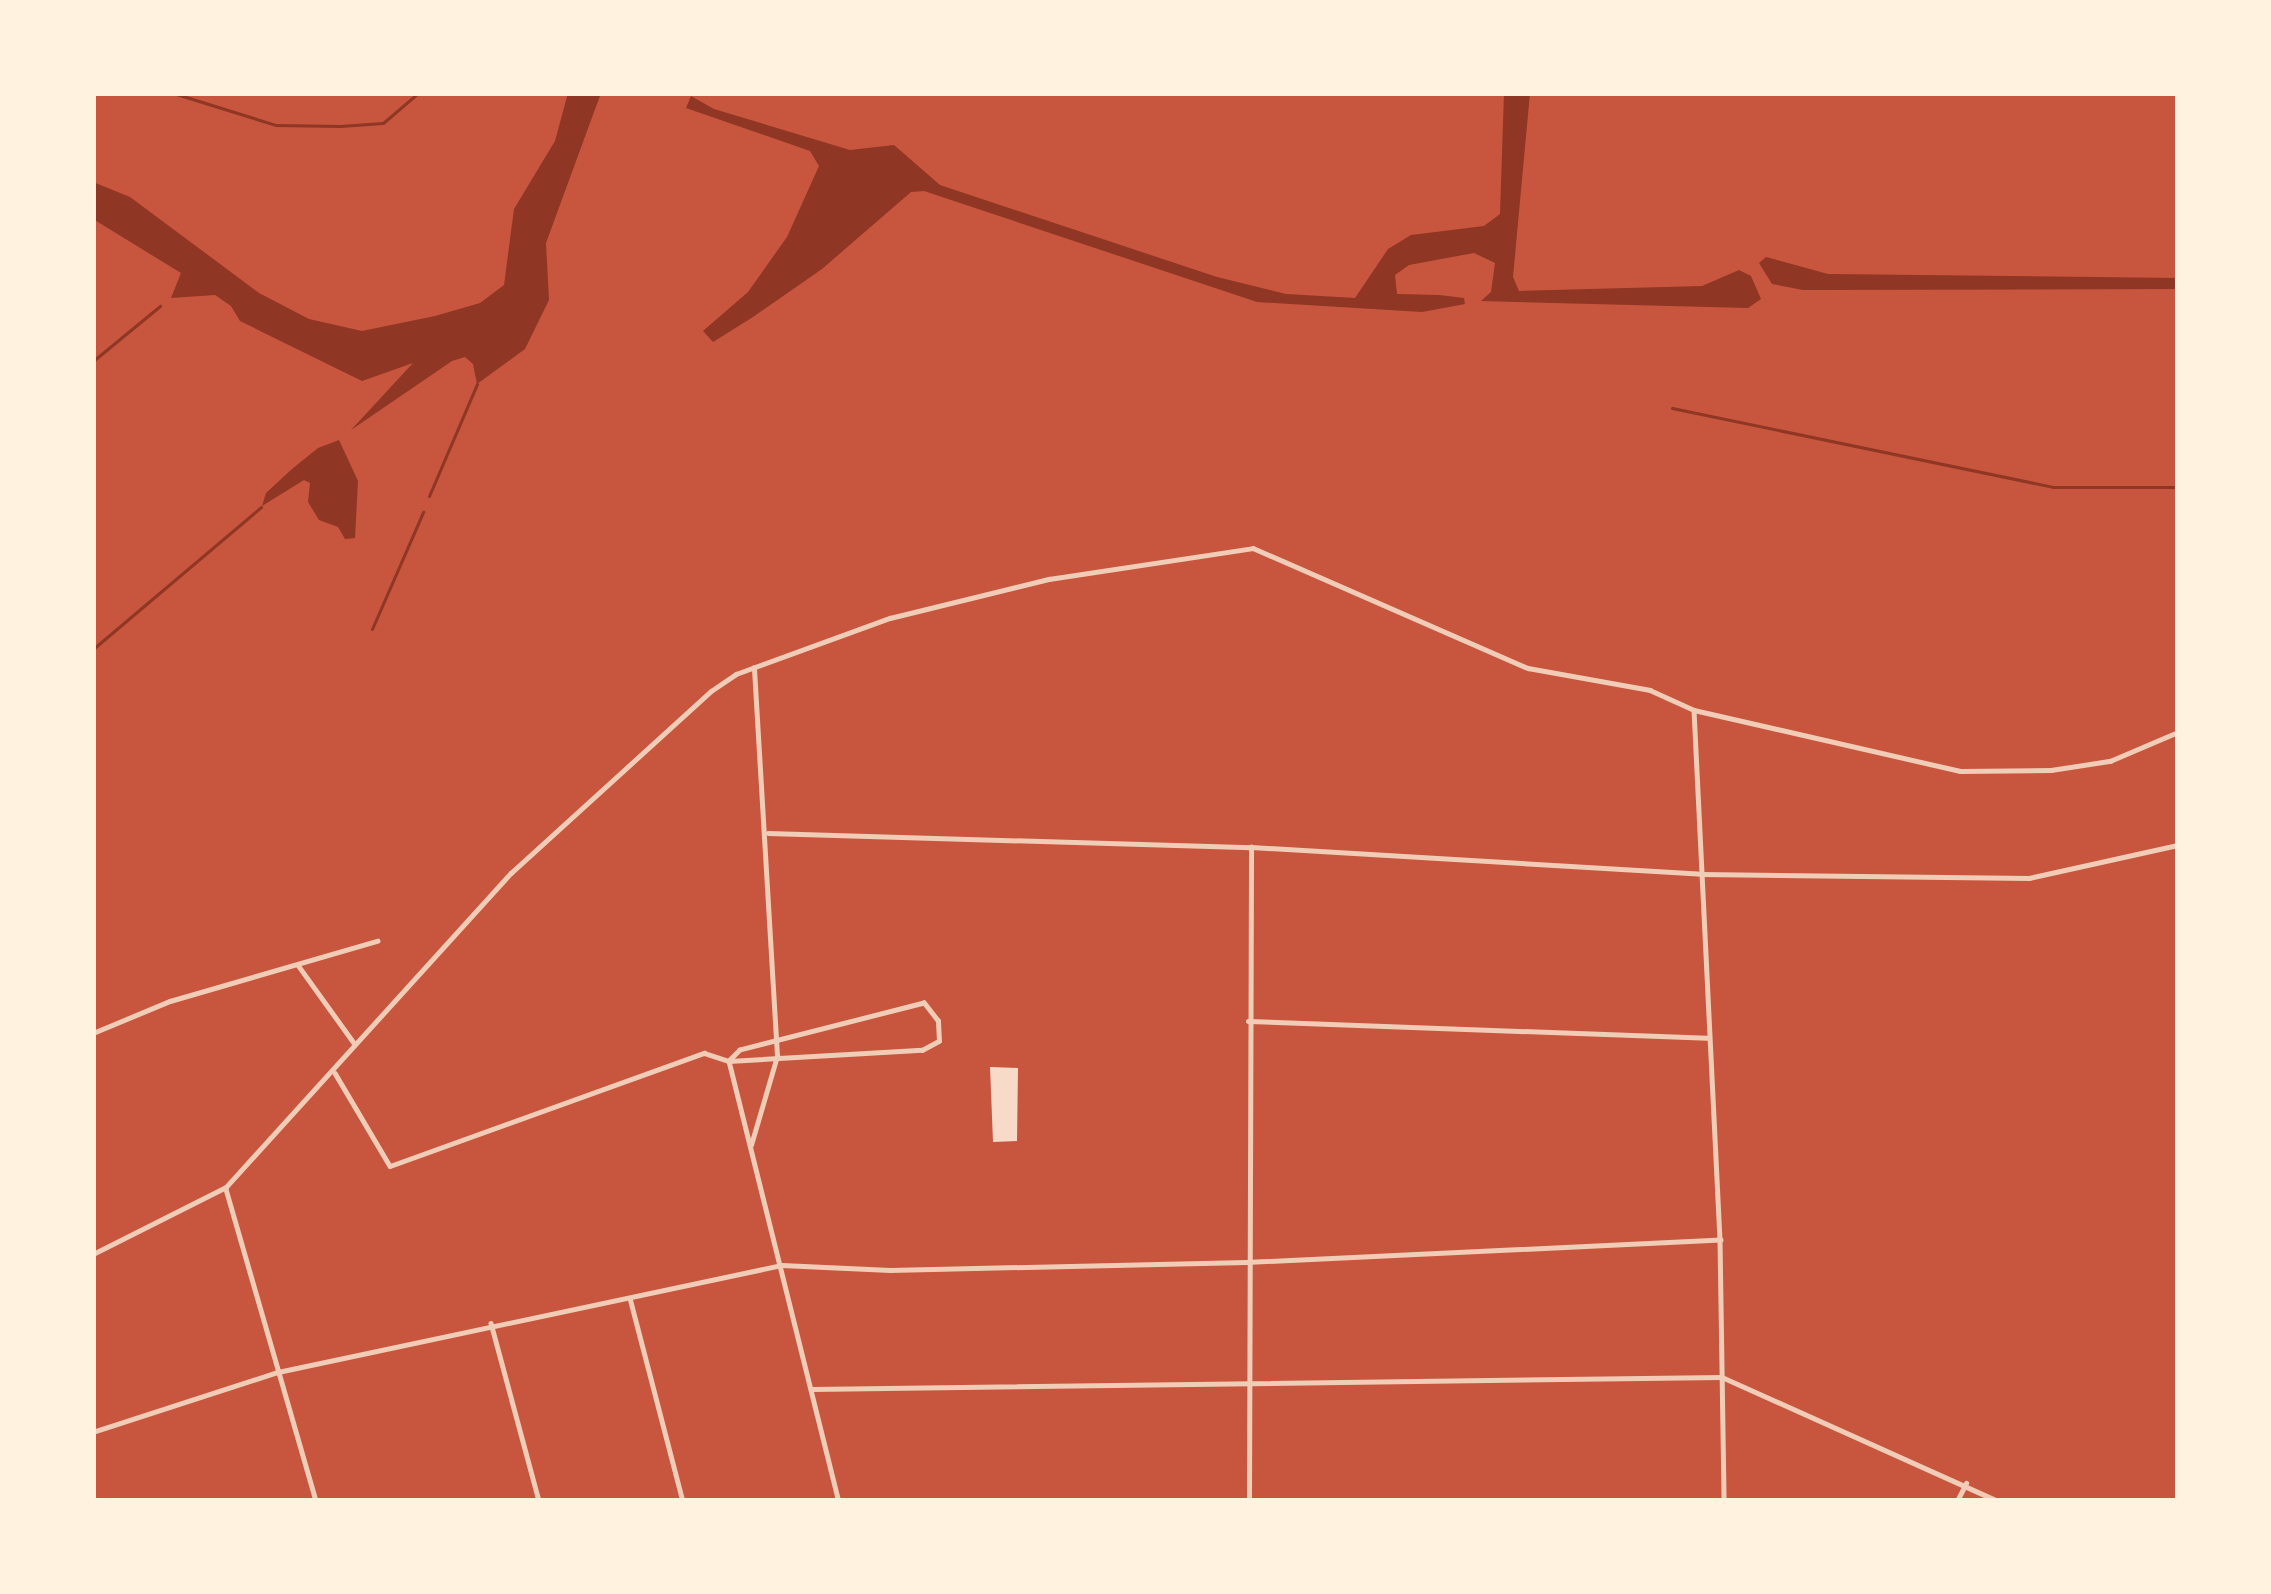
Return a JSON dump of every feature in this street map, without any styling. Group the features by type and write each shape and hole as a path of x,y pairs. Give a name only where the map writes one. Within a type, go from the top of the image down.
{"street":[{"path":"93,1254 226,1187 511,873 711,691 754,668 890,618 1049,579 1253,548 1528,668 1650,690 1694,710 1960,771 2051,770 2110,760 2178,732"},
{"path":"751,1145 777,1056 768,833 754,668"},
{"path":"1694,710 1720,1240 1724,1501"},
{"path":"768,833 1251,847 1701,874 2029,878 2178,845"},
{"path":"1249,1501 1246,1262 1251,847"},
{"path":"93,1033 170,1000 377,941"},
{"path":"298,965 354,1042"},
{"path":"333,1070 390,1166 704,1053 729,1061 922,1050 939,1041 938,1021 924,1003 740,1050 729,1061"},
{"path":"1248,1022 1707,1038"},
{"path":"729,1061 839,1501"},
{"path":"226,1187 316,1501"},
{"path":"93,1432 278,1372 491,1323 782,1265 890,1270 1246,1262 1720,1240"},
{"path":"629,1298 683,1501"},
{"path":"491,1323 539,1501"},
{"path":"812,1389 1248,1387 1722,1377 1998,1501"},
{"path":"1957,1501 1966,1483"}],"shaded area":[{"path":"568,93 601,93 546,243 549,300 525,349 477,384 473,364 465,357 452,361 351,430 413,363 362,381 240,321 231,306 215,295 171,298 181,273 93,219 93,182 130,197 259,293 309,319 362,331 435,316 480,303 504,285 514,209 555,141"},
{"path":"1504,93 1530,93 1513,277 1519,291 1702,286 1739,270 1751,276 1761,299 1748,308 1481,301 1491,292 1495,263 1474,253 1409,265 1395,275 1397,294 1464,298 1465,304 1422,312 1257,302 924,191 911,192 822,269 753,317 713,342 703,331 748,292 787,237 819,166 810,151 686,108 691,96 714,109 850,150 894,145 940,185 1217,277 1286,294 1355,298 1388,249 1411,235 1484,226 1500,214"},
{"path":"1766,257 1828,274 2178,278 2178,289 1803,290 1772,284 1759,263"},
{"path":"339,440 358,481 355,538 345,539 338,527 319,520 308,502 310,483 304,480 262,506 266,493 292,469 318,448"}],"building":[{"path":"990,1067 1018,1068 1017,1141 993,1142"}],"waterway":[{"path":"173,93 276,125 340,126 383,123 418,93"},
{"path":"93,361 160,306"},
{"path":"429,496 477,384"},
{"path":"1672,408 2053,487 2178,487"},
{"path":"93,649 261,507"},
{"path":"372,629 423,512"}]}
